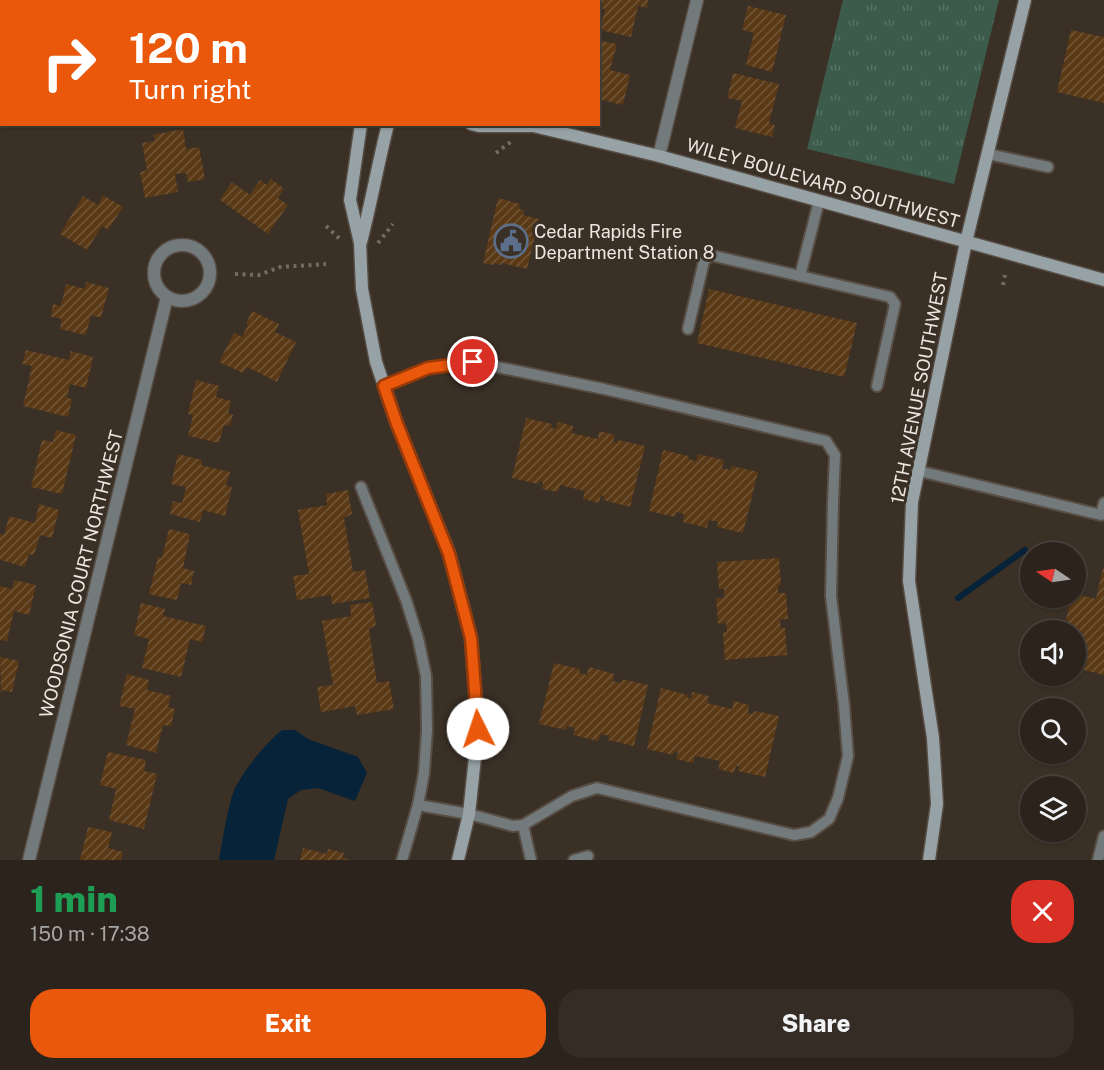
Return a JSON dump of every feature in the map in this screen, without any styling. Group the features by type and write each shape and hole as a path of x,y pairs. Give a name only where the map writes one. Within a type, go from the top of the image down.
{"street":[{"path":"659,156 697,0"},
{"name":"12TH AVENUE SOUTHWEST","path":"929,860 937,804 933,738 909,581 912,502 966,242 1025,0"},
{"path":"361,126 350,200 360,243 362,289 376,362 397,424 449,554 471,638 478,729 469,814 458,860"},
{"path":"360,243 373,196 388,126"},
{"name":"WILEY BOULEVARD SOUTHWEST","path":"532,126 659,156 1104,280"},
{"path":"184,244 202,251 210,268 211,277 208,286 194,299 176,301 167,297 160,291 154,273 159,255 175,245 184,244"},
{"name":"WOODSONIA COURT NORTHWEST","path":"29,860 167,297"}],"lane":[{"path":"988,154 1048,167"},
{"path":"800,276 819,201"},
{"path":"687,328 704,261 710,255 890,297 895,304 877,386"},
{"path":"384,386 428,368 473,362 604,389 826,441 835,455 831,596 848,756 838,798 829,819 811,832 794,835 597,789 572,796 523,825 513,826 469,814 418,806"},
{"path":"919,471 1100,517 1104,503"},
{"path":"361,487 406,600 418,638 426,676 427,730 424,773 418,806 402,860"},
{"path":"523,825 531,860"},
{"path":"1098,860 1104,836"},
{"path":"574,860 588,856"}],"path":[{"path":"235,274 259,275 280,267 326,264"},
{"path":"1003,285 1005,275"}],"green space":[{"path":"843,0 999,0 954,184 807,149"}],"water":[{"path":"282,730 295,730 308,739 358,757 367,773 355,801 318,788 301,790 288,799 274,860 219,860 235,788 253,760"}],"building":[{"path":"600,0 648,0 647,8 638,6 631,37 600,30 605,9 600,8"},
{"path":"748,6 786,15 772,72 746,65 754,33 742,30"},
{"path":"1071,30 1104,37 1104,103 1057,92"},
{"path":"600,40 617,44 610,70 630,75 623,105 600,99"},
{"path":"733,73 779,84 769,123 775,125 772,137 735,128 742,101 727,98"},
{"path":"183,129 186,149 199,147 205,179 188,182 186,173 175,174 178,192 145,198 140,172 147,170 142,143 155,141 153,135"},
{"path":"271,179 284,189 278,198 288,205 268,234 220,200 232,182 250,195 260,180 267,185"},
{"path":"103,195 123,207 108,230 102,226 87,250 60,234 83,196 98,205"},
{"name":"Cedar Rapids Fire Department Station 8","path":"498,198 520,204 519,209 524,210 523,215 539,219 527,269 502,263 502,265 494,263 493,265 483,263"},
{"path":"86,282 109,288 101,318 91,315 86,335 60,329 62,319 51,317 53,304 61,306 66,284 85,289"},
{"path":"709,289 857,323 844,377 697,343"},
{"path":"252,311 279,324 275,332 296,342 277,382 247,367 243,373 219,362 234,333 242,337"},
{"path":"26,350 69,360 71,351 93,357 86,388 70,384 67,398 72,399 68,417 23,406 32,366 22,364"},
{"path":"196,380 219,386 216,397 231,401 228,413 233,415 230,426 224,425 219,443 188,436 193,415 188,414"},
{"path":"526,418 552,424 551,428 556,429 558,422 573,426 572,433 598,439 599,431 615,435 613,442 617,443 618,440 645,446 630,507 603,500 604,496 601,495 599,503 583,499 585,491 560,485 558,492 542,489 543,482 539,481 538,484 512,478"},
{"path":"56,430 76,435 62,494 31,487 42,440 53,442"},
{"path":"663,450 689,456 688,459 696,461 698,454 724,460 722,468 730,470 732,466 758,472 743,533 717,527 718,522 709,520 707,528 683,522 684,514 676,512 675,517 649,511"},
{"path":"178,454 202,460 201,465 230,472 226,485 232,487 225,516 203,510 200,522 170,514 173,501 182,503 186,487 171,484"},
{"path":"348,490 352,514 344,518 353,572 365,570 370,598 332,604 331,595 297,600 293,576 309,574 298,510 327,505 326,494"},
{"path":"39,504 59,510 52,538 40,535 34,555 29,554 25,567 0,560 0,534 4,535 9,516 35,523"},
{"path":"169,529 190,534 183,568 194,571 191,585 181,583 177,600 149,594 158,557 162,558"},
{"path":"779,558 781,585 778,585 778,593 786,593 788,619 780,619 781,628 785,628 787,655 725,660 723,633 727,632 726,623 718,624 716,598 724,598 724,589 719,589 717,562"},
{"path":"1104,568 1104,675 1086,670 1086,620 1066,620 1069,608 1086,608 1086,596 1096,599"},
{"path":"14,580 36,585 29,615 14,611 7,641 0,640 0,586 12,589"},
{"path":"372,602 376,625 369,629 377,683 389,681 394,709 357,715 355,706 321,712 317,687 333,685 322,621 351,616 350,605"},
{"path":"141,603 165,609 163,616 206,626 202,642 190,639 181,677 142,668 149,639 134,635"},
{"path":"0,657 19,661 12,692 2,690 1,694"},
{"path":"554,663 580,669 579,673 587,675 589,667 604,671 614,674 613,681 621,683 622,679 648,685 634,746 608,740 609,736 600,734 598,741 573,735 575,728 567,726 566,730 539,724"},
{"path":"127,674 149,680 147,690 171,696 168,707 175,709 171,726 163,725 156,753 126,745 135,709 119,706"},
{"path":"661,688 688,695 687,698 691,699 692,692 709,696 707,703 732,709 734,701 749,705 748,713 753,714 754,711 779,716 765,777 738,771 739,766 736,766 734,773 718,769 720,761 695,756 693,763 676,759 678,752 674,751 673,755 647,749"},
{"path":"108,752 146,760 144,771 157,774 144,829 109,820 116,789 100,785"},
{"path":"88,827 112,832 108,848 123,852 121,860 80,860"},
{"path":"303,848 327,854 328,849 344,853 342,857 349,860 300,860"}],"waterway":[{"path":"958,598 1020,554"}],"place":[{"name":"Cedar Rapids Fire Department Station 8","path":"511,241"}],"route":[{"path":"473,362 428,368 384,386 449,554 471,638 478,729"}]}
